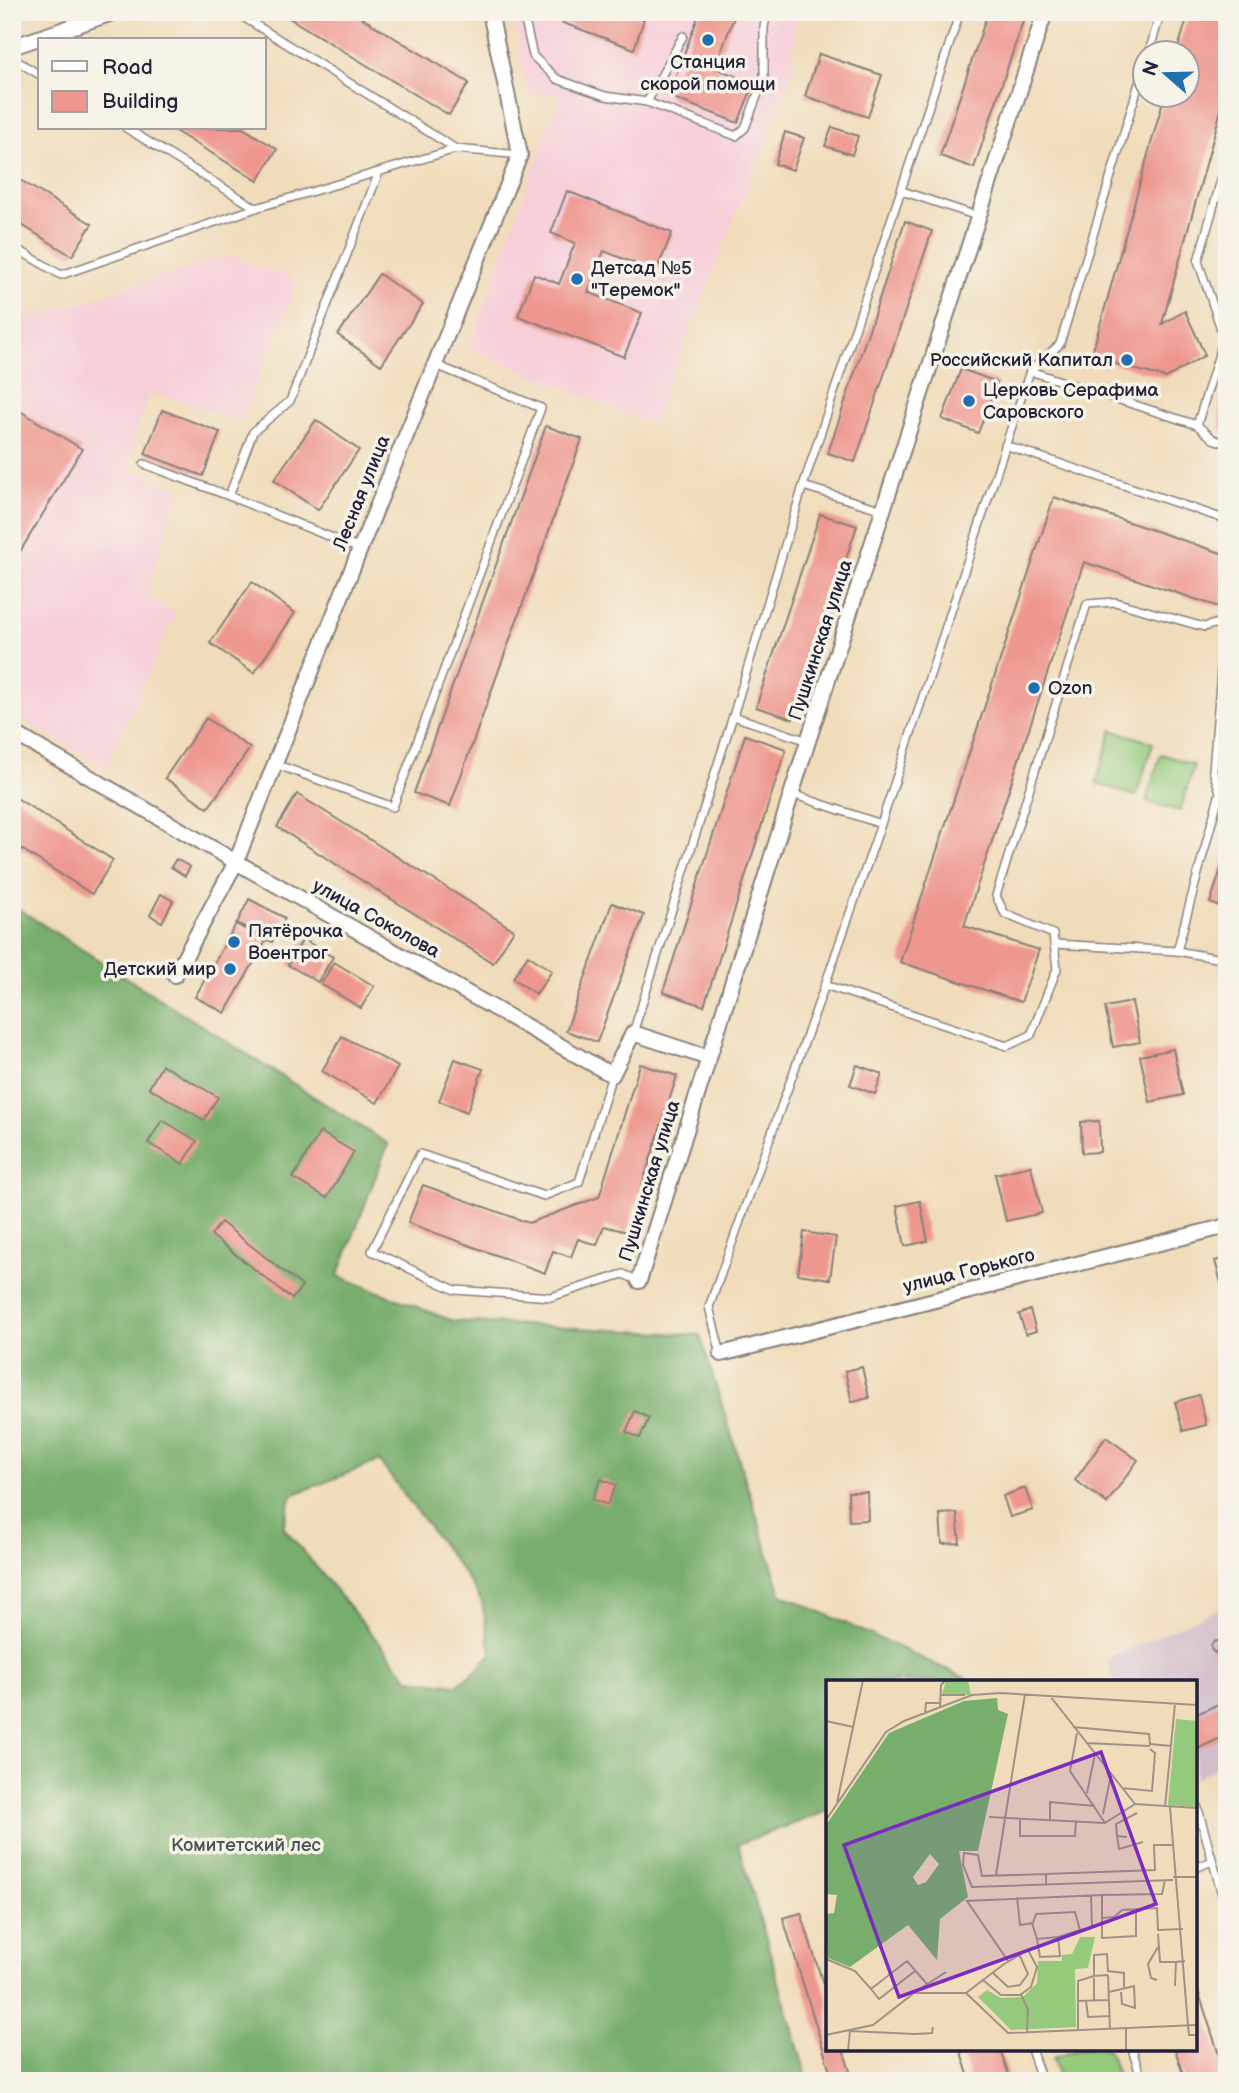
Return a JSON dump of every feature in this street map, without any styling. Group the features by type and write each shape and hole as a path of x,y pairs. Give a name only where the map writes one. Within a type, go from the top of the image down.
{"street":[{"path":"38,38 115,12"},
{"path":"490,12 520,155"},
{"name":"Пушкинская улица","path":"639,1281 808,741 1045,12"},
{"path":"12,47 38,38"},
{"name":"Лесная улица","path":"175,975 236,862 520,155"},
{"name":"улица Соколова","path":"12,732 612,1074"},
{"path":"612,1074 633,1033 709,1058"},
{"name":"улица Горького","path":"722,1354 1227,1226"}],"lane":[{"path":"235,12 456,149"},
{"path":"523,12 533,56 557,79 605,96 647,102 736,136 745,128 764,78 764,27 767,12"},
{"path":"633,1033 803,486 960,12"},
{"path":"1153,38 1161,12"},
{"path":"647,102 683,36"},
{"path":"12,58 38,74"},
{"path":"722,1354 709,1307 881,824 1030,371 1060,344 1132,108"},
{"path":"129,130 257,208"},
{"path":"12,246 61,275 257,208 456,149 520,155"},
{"path":"1197,425 1224,338 1198,261 1227,159"},
{"path":"229,496 253,432 290,401 379,172"},
{"path":"902,191 977,216"},
{"path":"275,764 393,807 541,408 436,365"},
{"path":"1030,371 1197,425 1213,439 1227,444"},
{"path":"1005,445 1227,520"},
{"path":"144,464 360,549"},
{"path":"803,486 884,510"},
{"path":"825,985 1007,1046 1031,1035 1057,969 1052,934 1005,914 996,896 1087,604 1115,603 1204,627 1226,617 1213,771 1223,793 1177,951"},
{"path":"733,716 808,741"},
{"path":"792,794 881,824"},
{"path":"1054,944 1177,951 1227,960"},
{"path":"612,1074 579,1182 544,1196 420,1154 372,1251 455,1290 551,1297 623,1274 639,1281"},
{"path":"1197,1805 1227,1912"},
{"path":"1197,1867 1212,1861"},
{"path":"1032,2051 1042,2081"},
{"path":"1133,2051 1142,2081"}],"shaded area":[{"path":"512,12 796,12 791,78 652,424 469,349 559,96 528,94"},
{"path":"229,255 299,281 241,421 151,392 125,466 180,489 146,595 176,613 106,767 12,713 12,306 32,318"},
{"path":"1227,1605 1227,1761 1197,1778 1197,1680 1113,1680 1106,1659"}],"green space":[{"path":"1112,730 1153,743 1136,796 1096,783"},
{"path":"1161,754 1194,765 1180,811 1146,801"},
{"name":"Комитетский лес","path":"12,905 388,1144 338,1276 453,1321 700,1335 781,1594 970,1680 826,1680 826,1812 738,1844 808,2081 12,2081","holes":["379,1461 465,1575 482,1602 491,1653 478,1669 457,1685 409,1679 283,1527 292,1495"]},
{"path":"1075,2051 1109,2051 1119,2081 1060,2081 1053,2058"}],"building":[{"path":"12,12 23,12 12,35"},
{"path":"279,12 352,12 469,83 449,115"},
{"path":"638,12 636,16 644,19 634,49 536,13"},
{"name":"Станция скорой помощи","path":"700,12 736,12 715,68 754,83 738,123 668,96"},
{"path":"988,12 1026,12 974,168 940,156"},
{"path":"1189,12 1227,12 1227,88 1162,324 1185,311 1205,355 1166,378 1091,357 1161,108 1200,108 1200,38 1181,38"},
{"path":"819,54 882,75 868,117 805,96"},
{"path":"832,127 858,136 852,155 825,146"},
{"path":"173,130 246,130 277,149 258,181"},
{"path":"785,132 804,138 793,170 775,164"},
{"path":"12,175 92,224 72,256 12,219"},
{"name":"Детсад №5 \"Теремок\"","path":"567,191 672,233 656,272 604,251 588,292 642,313 624,357 518,316 534,274 559,284 575,243 551,233"},
{"path":"905,221 932,231 855,462 828,453"},
{"path":"379,274 423,304 381,365 338,335"},
{"name":"Церковь Серафима Саровского","path":"961,369 997,382 978,433 942,419"},
{"path":"1227,387 1227,431 1220,430 1220,414 1222,397"},
{"path":"12,406 82,449 12,565"},
{"path":"162,410 220,432 203,476 145,454"},
{"path":"316,420 359,450 318,510 274,480"},
{"path":"546,426 582,439 450,806 414,793"},
{"path":"1054,497 1227,555 1227,583 1219,607 1084,562 964,926 1039,950 1021,1002 900,962"},
{"path":"820,514 857,526 793,719 756,707"},
{"path":"252,582 295,613 254,673 210,643"},
{"path":"206,718 250,748 208,808 165,778"},
{"path":"745,735 786,749 704,1006 663,992"},
{"path":"297,794 514,930 493,963 277,827"},
{"path":"12,795 113,860 92,894 12,843"},
{"path":"1227,854 1227,909 1210,903"},
{"path":"176,859 190,867 185,876 171,867"},
{"path":"161,894 173,901 162,922 150,915"},
{"path":"249,899 285,918 272,942 237,923"},
{"path":"612,903 644,915 597,1042 566,1031"},
{"name":"Детский мир","path":"236,924 266,941 225,1013 195,997"},
{"path":"303,939 333,957 318,982 288,965"},
{"path":"528,955 552,971 536,994 513,978"},
{"path":"334,962 374,986 361,1008 321,984"},
{"path":"1132,1002 1140,1042 1113,1047 1105,1007"},
{"path":"342,1036 398,1067 377,1103 322,1071"},
{"path":"1173,1049 1183,1095 1150,1102 1140,1056"},
{"path":"455,1059 483,1069 467,1112 439,1101"},
{"path":"640,1064 677,1076 627,1232 604,1226 597,1245 578,1239 571,1257 553,1251 545,1273 408,1223 423,1185 529,1223 599,1197"},
{"path":"162,1065 218,1097 204,1120 149,1088"},
{"path":"857,1065 882,1074 875,1094 850,1085"},
{"path":"162,1120 197,1141 183,1164 148,1143"},
{"path":"1099,1121 1100,1152 1082,1153 1081,1122"},
{"path":"320,1132 354,1152 327,1198 293,1178"},
{"path":"1031,1166 1042,1213 1006,1221 995,1174"},
{"path":"920,1201 928,1241 905,1246 897,1206"},
{"path":"221,1222 302,1286 292,1299 211,1235"},
{"path":"804,1232 836,1237 830,1279 798,1274"},
{"path":"1227,1258 1227,1301 1226,1301 1215,1261"},
{"path":"1030,1310 1036,1331 1026,1334 1019,1314"},
{"path":"862,1367 869,1398 852,1402 845,1371"},
{"path":"1199,1395 1206,1425 1183,1431 1175,1402"},
{"path":"635,1411 649,1418 640,1438 626,1432"},
{"path":"1106,1437 1138,1460 1107,1503 1075,1480"},
{"path":"601,1479 616,1485 607,1505 592,1499"},
{"path":"1025,1488 1033,1510 1010,1517 1003,1496"},
{"path":"848,1492 867,1492 868,1520 849,1521"},
{"path":"957,1513 960,1543 942,1544 940,1514"},
{"path":"1212,1642 1222,1642 1222,1652 1212,1652"},
{"path":"1227,1700 1227,1735 1197,1749 1197,1714"},
{"path":"801,1913 826,1994 826,2051 844,2051 853,2081 833,2081 783,1918"},
{"path":"1197,1987 1227,2081 1185,2081 1176,2051 1197,2051"},
{"path":"961,2051 1001,2051 1011,2081 970,2081"}],"place":[{"name":"Станция скорой помощи","path":"708,40"},
{"name":"Детсад №5 \"Теремок\"","path":"577,279"},
{"name":"Российский Капитал","path":"1127,360"},
{"name":"Церковь Серафима Саровского","path":"969,401"},
{"name":"Ozon","path":"1034,688"},
{"name":"Пятёрочка Воентрог","path":"234,942"},
{"name":"Детский мир","path":"230,969"}]}
